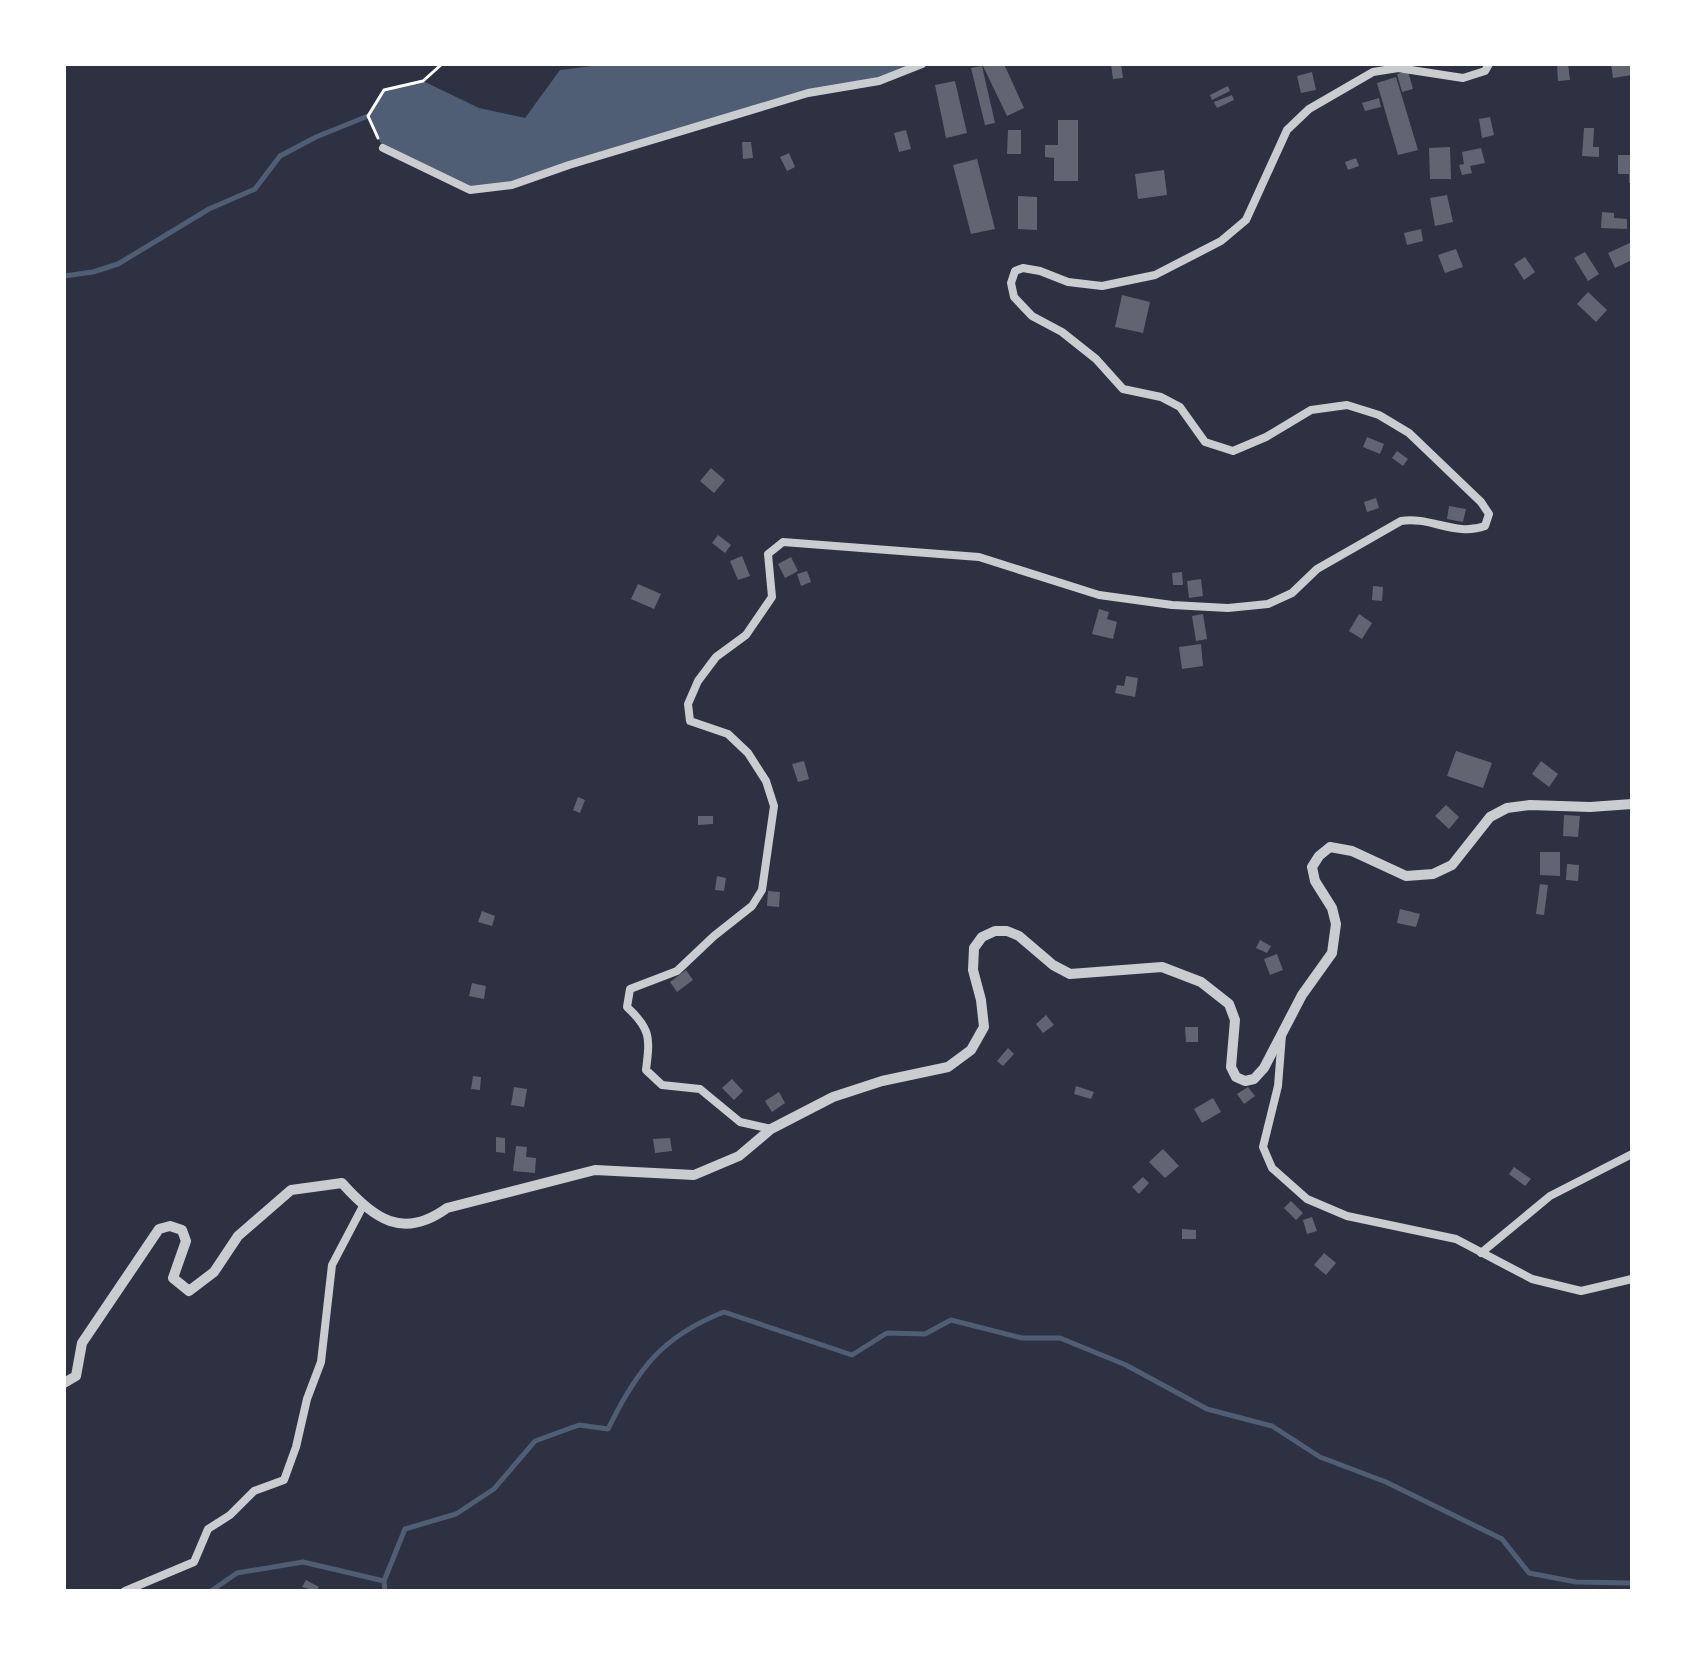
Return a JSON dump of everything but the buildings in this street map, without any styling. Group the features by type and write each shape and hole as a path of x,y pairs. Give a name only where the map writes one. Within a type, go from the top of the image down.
{"street":[{"path":"383,148 470,190 512,185 808,93 879,81 922,64"},
{"path":"771,1129 740,1122 700,1089 662,1085 646,1070 649,1037 644,1023 627,1007 630,989 677,971 752,906 762,890 774,806 766,781 748,753 728,734 690,721 688,704 698,681 716,657 746,635 772,597 768,554 783,542 947,553 979,557 1099,595 1172,605 1228,608 1268,604 1292,593 1317,569 1401,521 1412,519 1470,532 1485,526 1489,514 1481,502 1409,433 1379,415 1347,405 1311,410 1266,437 1233,451 1205,442 1180,407 1161,397 1123,389 1096,359 1062,332 1032,316 1014,297 1011,283 1015,271 1023,268 1068,282 1102,286 1155,275 1221,241 1246,220 1287,130 1309,109 1373,72 1398,68 1463,78 1485,71 1489,64"},
{"path":"64,1383 76,1376 82,1343 159,1229 170,1226 182,1230 186,1241 173,1278 189,1291 214,1272 238,1236 291,1190 342,1183 363,1206 394,1224 405,1225 428,1222 447,1208 595,1170 694,1175 739,1156 771,1129 833,1097 882,1081 948,1067 971,1050 984,1027 973,970 974,948 982,937 995,931 1007,931 1019,936 1053,965 1070,974 1162,967 1201,982 1229,1004 1235,1020 1231,1067 1236,1077 1245,1081 1254,1079 1264,1068 1302,995 1332,953 1336,924 1332,908 1315,881 1312,867 1330,847 1352,851 1406,876 1433,874 1452,865 1490,817 1507,808 1632,804"},
{"path":"1282,1035 1278,1086 1263,1147 1272,1168 1307,1199 1347,1216 1456,1239 1532,1279 1581,1291 1632,1279"},
{"path":"1481,1253 1550,1196 1632,1154"},
{"path":"125,1591 194,1562 208,1529 230,1515 254,1491 284,1480 321,1362 332,1265 363,1206"}],"path":[{"path":"383,148 368,116 384,90 423,81 442,64"}],"water":[{"path":"608,64 922,64 879,81 808,93 512,185 470,190 383,148 368,116 384,90 423,81 479,108 525,118 560,70"}],"waterway":[{"path":"64,276 118,264 209,209 255,189 280,156 316,137 368,116 373,117"},
{"path":"385,1591 384,1581 405,1529 456,1514 494,1489 535,1441 579,1425 608,1429 630,1389 654,1357 684,1332 724,1312 852,1355 887,1333 925,1334 951,1320 1022,1338 1060,1338 1126,1365 1207,1409 1272,1426 1320,1457 1386,1482 1502,1539 1529,1573 1576,1582 1632,1583"},
{"path":"211,1591 237,1573 303,1562 384,1581"}]}
